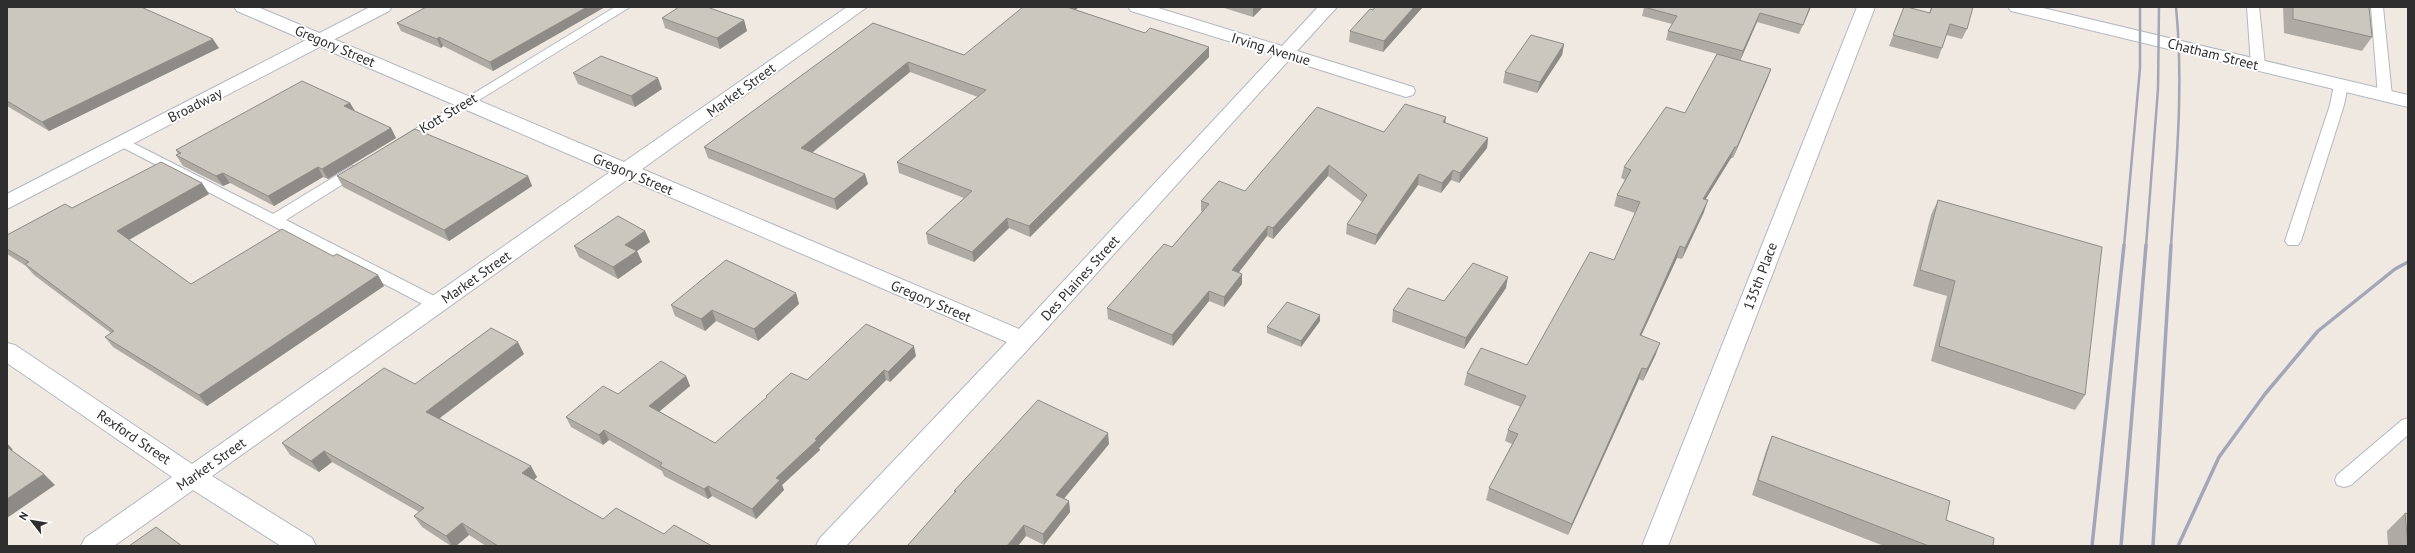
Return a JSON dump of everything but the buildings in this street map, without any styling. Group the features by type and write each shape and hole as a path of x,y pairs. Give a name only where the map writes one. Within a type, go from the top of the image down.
{"street":[{"name":"Gregory Street","path":"243,7 1023,340"},
{"name":"Broadway","path":"7,202 382,7"},
{"name":"Market Street","path":"94,546 438,305 858,7"},
{"name":"Irving Avenue","path":"1137,7 1406,91"},
{"name":"Des Plaines Street","path":"829,546 1023,340 1328,7"},
{"name":"135th Place","path":"1655,546 1866,7"},
{"name":"Chatham Street","path":"2017,7 2408,101"},
{"name":"Rexford Street","path":"7,351 192,477 303,546"}],"lane":[{"name":"Kott Street","path":"386,151 624,7"},
{"path":"2253,7 2258,65"},
{"path":"2377,7 2385,96"},
{"path":"2293,241 2338,105 2341,85"},
{"path":"123,142 438,305"},
{"path":"274,220 366,163"},
{"path":"2344,480 2408,425"}],"railway":[{"path":"2124,246 2140,68 2140,7"},
{"path":"2146,246 2158,89 2159,7"},
{"path":"2171,246 2179,97 2176,7"},
{"path":"2092,546 2124,245"},
{"path":"2121,546 2146,245"},
{"path":"2153,546 2171,245"},
{"path":"2178,546 2219,457 2265,394 2318,331 2395,269 2408,262"}]}
